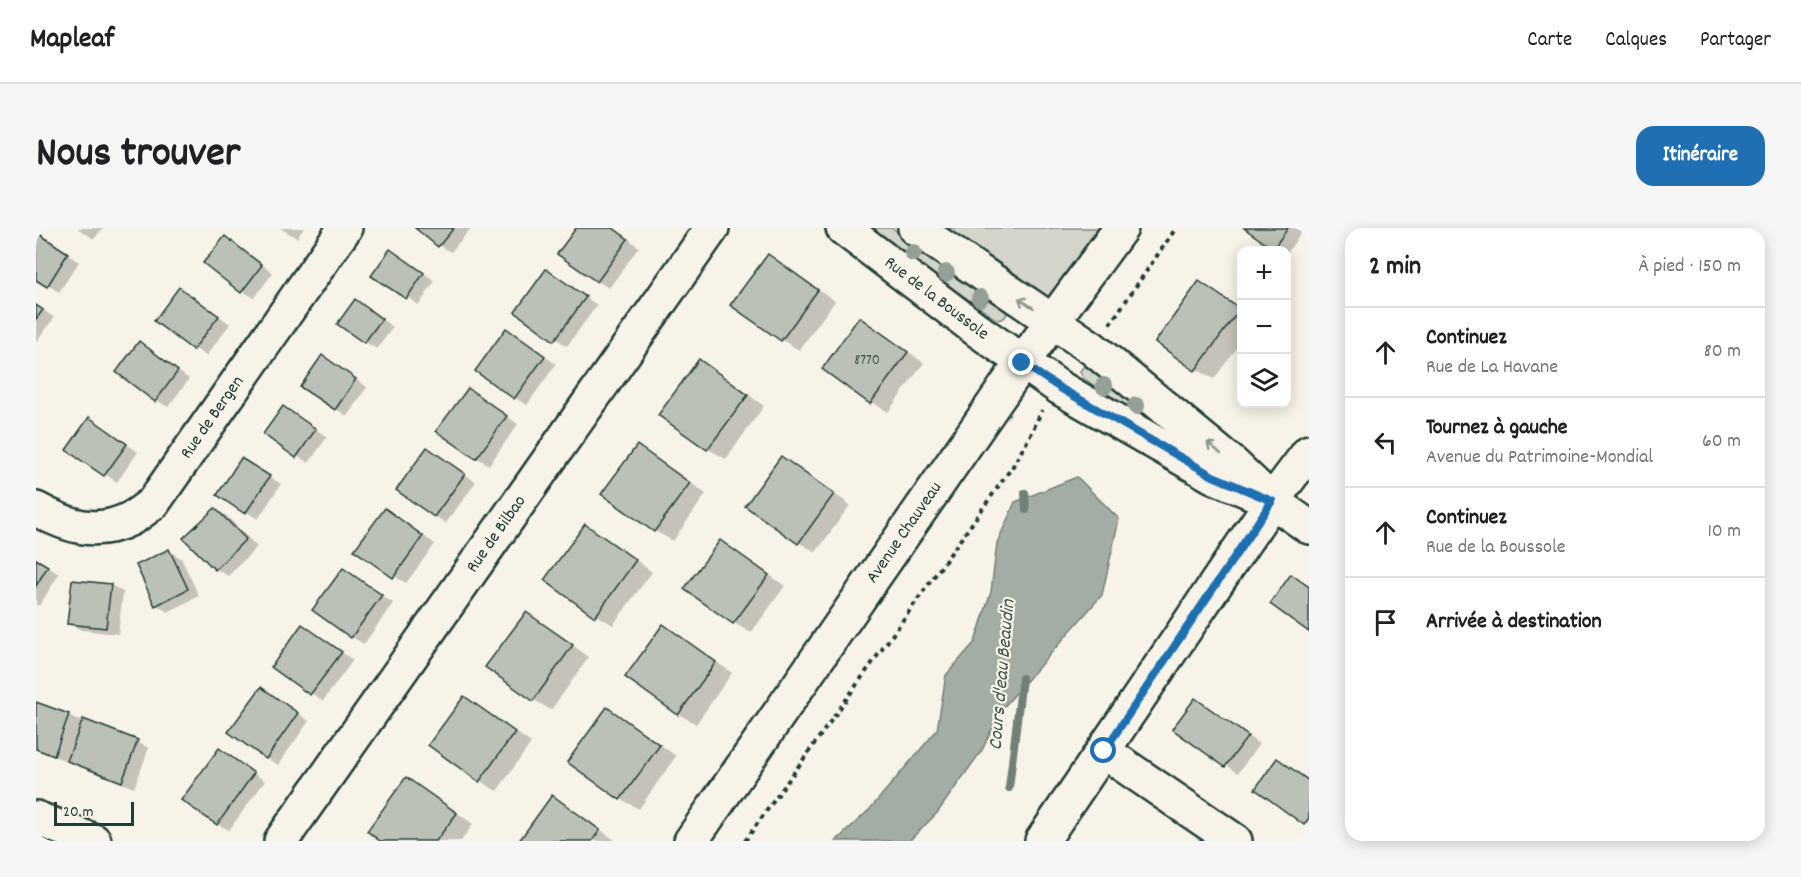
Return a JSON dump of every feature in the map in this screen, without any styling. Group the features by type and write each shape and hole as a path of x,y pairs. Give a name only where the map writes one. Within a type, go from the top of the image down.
{"street":[{"name":"Rue de Bergen","path":"36,508 67,524 84,528 109,528 132,519 153,503 345,228"},
{"name":"Rue de Bilbao","path":"281,841 712,228"},
{"name":"Rue de la Boussole","path":"843,228 1022,363 1052,398 1213,476 1272,501"},
{"path":"915,228 1052,320 1098,340 1272,501 1309,527"},
{"name":"Avenue Chauveau","path":"691,841 1052,320 1121,228"},
{"path":"1042,841 1272,501 1309,452"},
{"path":"1104,751 1235,841"},
{"path":"36,819 94,841"}],"path":[{"path":"1098,340 1176,228"},
{"path":"745,841 1012,466 1030,436 1040,413 1052,398"}],"shaded area":[{"path":"868,228 892,228 1004,308 1007,314 1003,319 996,319"},
{"path":"915,228 1112,228 1052,320"},
{"path":"1090,366 1158,420 1157,423 1139,416 1083,378 1080,371 1083,367"}],"water":[{"path":"1077,477 1119,519 1102,595 1001,710 982,750 937,813 909,841 836,841 870,809 937,730 946,675 975,642 991,592 997,543 1015,502"}],"building":[{"path":"415,228 454,228 438,247"},
{"path":"576,228 613,228 628,239 597,282 557,254"},
{"path":"1244,228 1288,228 1275,246 1269,246"},
{"path":"36,232 68,253 47,287 36,280"},
{"path":"225,236 262,265 241,293 203,263"},
{"path":"390,249 424,273 406,299 371,276"},
{"path":"768,254 818,290 781,341 730,305"},
{"path":"546,269 586,297 554,341 515,312"},
{"path":"1199,281 1237,307 1237,313 1195,371 1155,342"},
{"path":"179,287 219,316 193,350 154,321"},
{"path":"355,299 382,319 364,343 337,324"},
{"path":"36,305 43,310 36,319"},
{"path":"859,317 908,352 870,404 822,369"},
{"path":"506,328 545,356 514,399 475,371"},
{"path":"139,341 178,371 155,402 116,372"},
{"path":"322,355 356,379 335,410 300,387"},
{"path":"699,359 748,395 707,450 658,415"},
{"path":"468,388 507,416 476,459 436,431"},
{"path":"283,406 316,429 296,458 263,434"},
{"path":"89,417 127,444 104,476 66,450"},
{"path":"637,445 690,483 654,532 601,494"},
{"path":"427,447 465,474 434,517 396,490"},
{"path":"781,456 834,494 798,544 745,506"},
{"path":"241,458 270,476 245,514 217,495"},
{"path":"215,508 246,539 215,570 183,538"},
{"path":"385,508 423,536 393,578 354,550"},
{"path":"585,524 636,560 595,617 544,580"},
{"path":"720,540 769,575 733,624 684,589"},
{"path":"169,549 188,589 155,606 136,565"},
{"path":"36,559 48,566 36,586"},
{"path":"343,568 382,595 351,638 312,610"},
{"path":"1291,574 1309,587 1309,632 1270,604"},
{"path":"72,580 111,584 106,628 67,624"},
{"path":"526,612 573,645 533,701 485,667"},
{"path":"302,624 342,652 310,695 271,667"},
{"path":"663,624 716,662 678,715 625,677"},
{"path":"261,687 298,713 266,759 228,732"},
{"path":"464,696 515,732 479,782 428,745"},
{"path":"1195,698 1248,736 1225,767 1172,729"},
{"path":"36,702 69,714 54,756 36,749"},
{"path":"607,707 660,745 620,800 567,762"},
{"path":"83,719 138,740 122,782 67,761"},
{"path":"219,748 254,773 217,825 181,800"},
{"path":"1277,758 1309,781 1309,818 1304,825 1255,789"},
{"path":"406,777 457,813 436,841 380,841 367,831"},
{"path":"552,795 600,830 592,841 519,841"}],"waterway":[{"name":"Cours d'eau Beaudin","path":"1025,493 1026,510"},
{"name":"Cours d'eau Beaudin","path":"1009,788 1022,678"}],"route":[{"path":"1022,363 1060,388 1213,476 1272,501 1104,751"}]}
